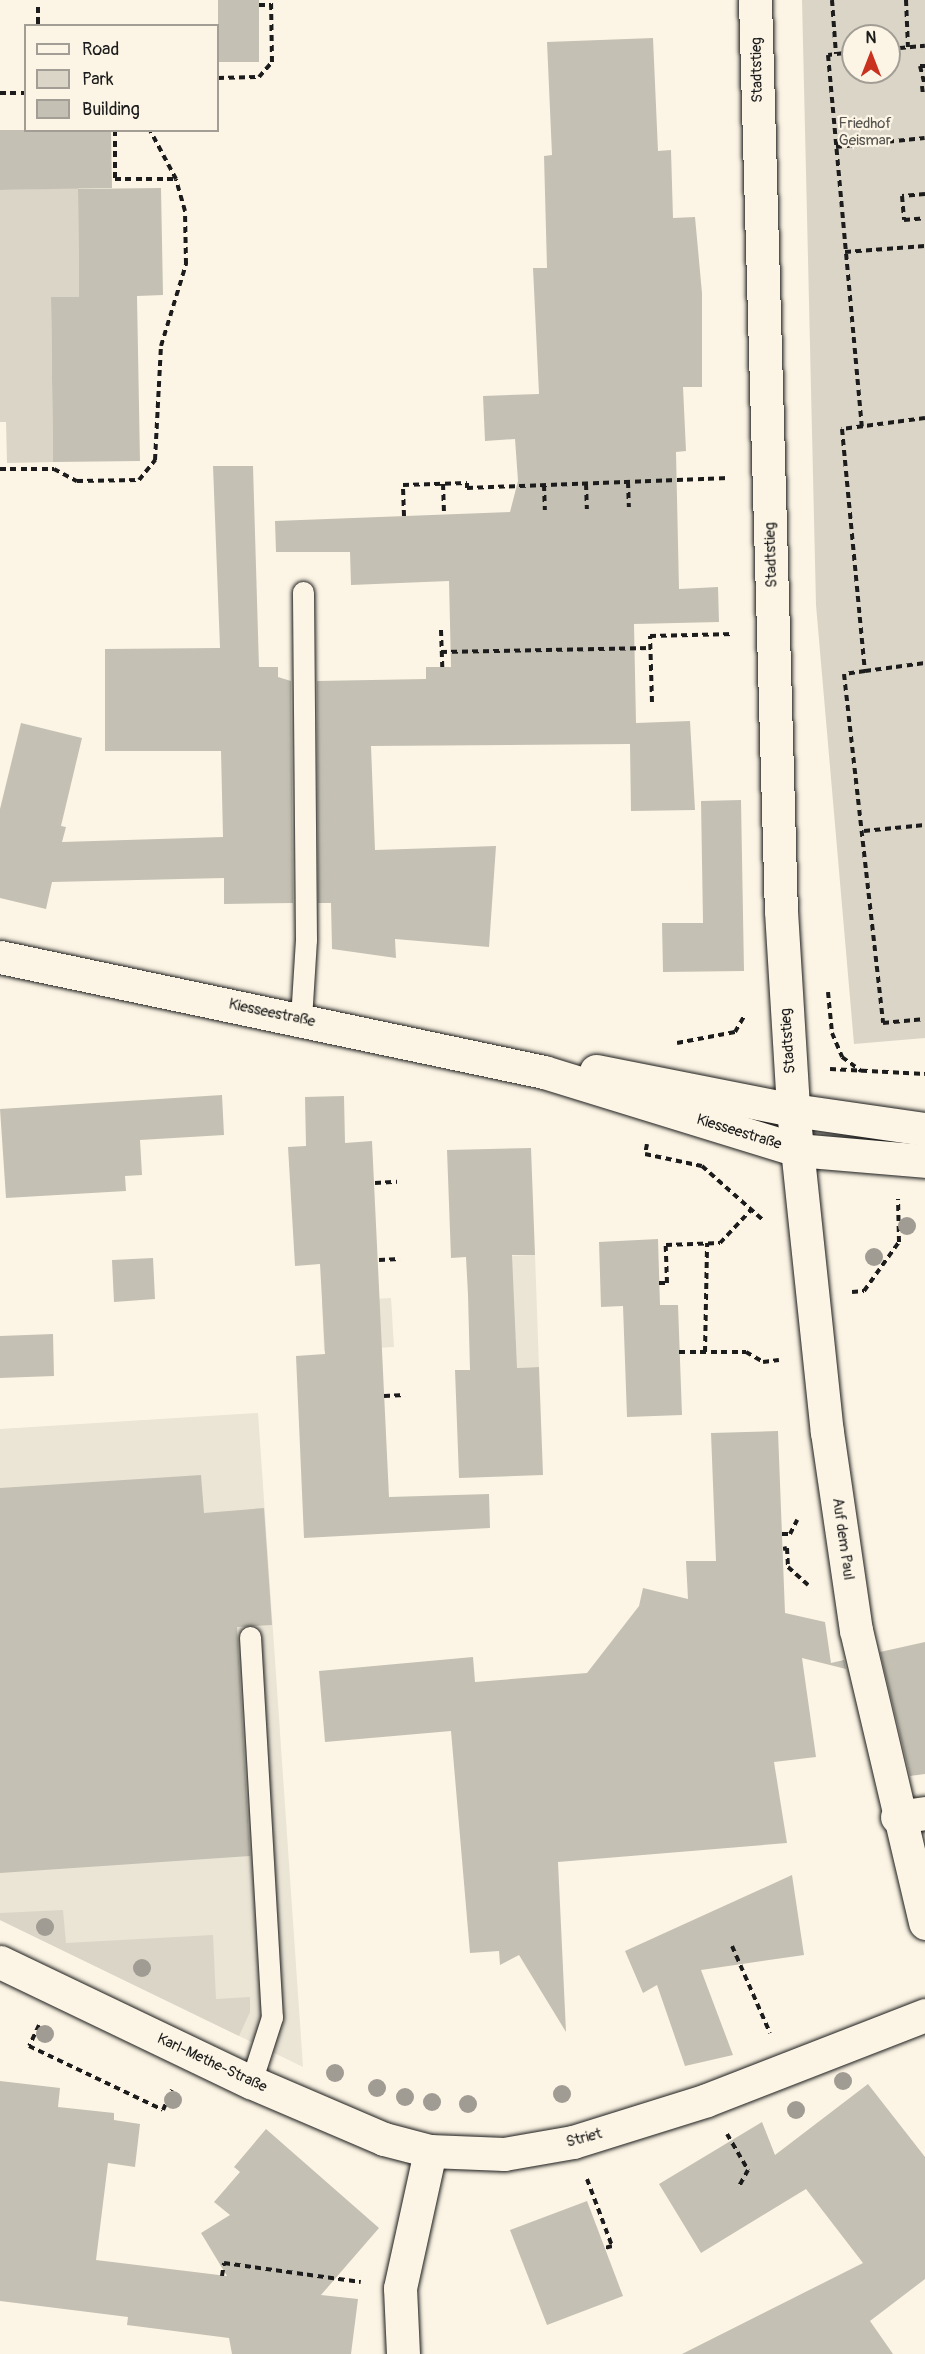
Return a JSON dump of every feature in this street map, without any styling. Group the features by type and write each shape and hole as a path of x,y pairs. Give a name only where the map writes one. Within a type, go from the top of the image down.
{"street":[{"name":"Stadtstieg","path":"756,0 773,633 793,1110"},
{"name":"Kiesseestraße","path":"0,957 544,1072 797,1150 925,1161"},
{"name":"Kiesseestraße","path":"544,1072 596,1071 793,1110 925,1129"},
{"name":"Kiesseestraße","path":"793,1110 797,1150"},
{"name":"Auf dem Paul","path":"797,1150 819,1356 856,1630 911,1815 925,1923"},
{"name":"Karl-Methe-Straße","path":"0,1962 251,2082 384,2139 430,2151"},
{"name":"Striet","path":"430,2151 504,2154 573,2142 707,2100 925,2015"},
{"path":"404,2354 400,2288 430,2151"}],"lane":[{"path":"301,1019 306,939 303,592"},
{"path":"250,1636 272,2017 251,2082"}],"path":[{"path":"832,0 836,54"},
{"path":"906,0 908,47"},
{"path":"219,78 259,77 272,62 271,2 259,5"},
{"path":"38,7 38,24"},
{"path":"901,48 925,45"},
{"path":"841,53 828,55 862,426"},
{"path":"923,94 921,66 925,66"},
{"path":"0,93 24,93"},
{"path":"115,132 116,179 176,178"},
{"path":"0,469 54,469 77,481 139,480 155,460 161,346 186,264 185,211 176,178 151,132"},
{"path":"836,147 925,138"},
{"path":"925,194 902,196 904,220 925,218"},
{"path":"845,252 925,246"},
{"path":"865,671 842,429 925,418"},
{"path":"404,516 403,485 466,483 466,488 768,477"},
{"path":"628,482 629,507"},
{"path":"443,484 444,514"},
{"path":"586,484 587,509"},
{"path":"544,485 545,510"},
{"path":"441,630 442,667"},
{"path":"652,702 650,636 773,633"},
{"path":"441,652 651,648"},
{"path":"925,663 844,674 864,831 883,1023 925,1019"},
{"path":"864,831 925,825"},
{"path":"831,997 832,1033 842,1057 862,1072"},
{"path":"894,1075 925,1074"},
{"path":"375,1183 397,1182"},
{"path":"659,1283 667,1283 666,1245 720,1243 751,1210"},
{"path":"705,1352 707,1243"},
{"path":"379,1260 400,1259"},
{"path":"679,1352 746,1352 763,1362 819,1356"},
{"path":"384,1396 405,1395"},
{"path":"782,1534 790,1534 800,1516"},
{"path":"783,1549 787,1548 788,1568"},
{"path":"732,1946 787,2069"},
{"path":"57,1989 29,2046 163,2110 190,2053"},
{"path":"707,2100 748,2170 739,2186"},
{"path":"573,2142 612,2246 605,2248"},
{"path":"222,2276 224,2263 400,2288"}],"shaded area":[{"path":"535,1255 539,1367 516,1368 467,1257"},
{"path":"391,1298 394,1347 324,1351 322,1302"},
{"path":"258,1413 303,2067 0,1920 0,1429"}],"green space":[{"name":"Friedhof Geismar","path":"802,0 925,0 925,1038 854,1044 816,605"},
{"path":"78,188 79,297 51,297 53,462 7,463 6,422 0,422 0,190"},
{"path":"63,1910 66,1943 213,1935 216,1999 250,1997 250,2012 239,2036 0,1920 0,1913"}],"building":[{"path":"218,0 259,0 259,62 219,62"},
{"path":"653,38 658,151 671,150 673,218 695,217 702,293 702,387 683,387 686,451 676,452 679,589 718,587 719,622 634,624 636,723 690,721 695,810 631,811 630,744 371,746 375,850 496,846 489,947 395,939 396,958 332,949 331,903 318,903 317,681 426,679 426,667 451,667 449,581 351,585 350,552 276,552 275,521 510,512 518,481 515,439 485,441 483,396 539,394 533,268 547,268 544,156 552,155 547,42"},
{"path":"0,130 111,132 112,188 0,190"},
{"path":"161,188 163,295 137,296 140,461 53,462 51,297 79,297 78,189"},
{"path":"213,466 253,466 259,667 278,667 278,677 291,681 293,903 224,904 224,878 52,882 46,909 0,898 0,809 21,723 82,738 61,826 66,827 62,842 223,837 221,751 105,751 105,649 220,648"},
{"path":"741,800 744,971 663,972 662,923 703,923 701,801"},
{"path":"222,1095 224,1135 140,1140 142,1175 125,1176 126,1191 6,1198 0,1109"},
{"path":"344,1096 345,1143 372,1141 389,1497 489,1494 490,1528 304,1538 296,1356 325,1354 320,1264 295,1266 288,1147 306,1146 305,1097"},
{"path":"531,1148 535,1255 512,1255 517,1368 539,1367 543,1475 459,1478 455,1370 470,1370 468,1295 466,1257 451,1258 447,1150"},
{"path":"658,1239 660,1305 678,1305 682,1415 627,1417 623,1306 601,1307 599,1242"},
{"path":"153,1258 155,1299 114,1302 112,1260"},
{"path":"53,1334 54,1376 0,1378 0,1336"},
{"path":"778,1431 785,1613 825,1622 831,1663 844,1660 846,1669 802,1658 816,1757 774,1762 787,1843 558,1862 566,2032 519,1955 500,1965 499,1951 470,1953 451,1731 325,1742 319,1671 473,1657 475,1682 587,1673 639,1606 643,1588 688,1599 686,1561 716,1561 711,1433"},
{"path":"201,1475 204,1513 264,1508 272,1625 237,1627 250,1856 0,1873 0,1488"},
{"path":"925,1642 925,1774 910,1776 880,1652"},
{"path":"792,1875 804,1955 701,1970 733,2055 685,2066 657,1985 643,1993 625,1951"},
{"path":"0,2081 60,2088 58,2107 114,2113 114,2120 140,2124 135,2167 108,2163 96,2260 227,2276 201,2233 230,2215 214,2202 240,2172 234,2167 266,2129 379,2228 321,2295 358,2299 351,2354 232,2354 229,2338 127,2325 128,2317 0,2301"},
{"path":"868,2084 925,2157 925,2279 870,2321 893,2354 682,2354 863,2263 806,2189 701,2253 659,2184 762,2122 775,2155"},
{"path":"587,2201 623,2296 547,2325 510,2230"}]}
